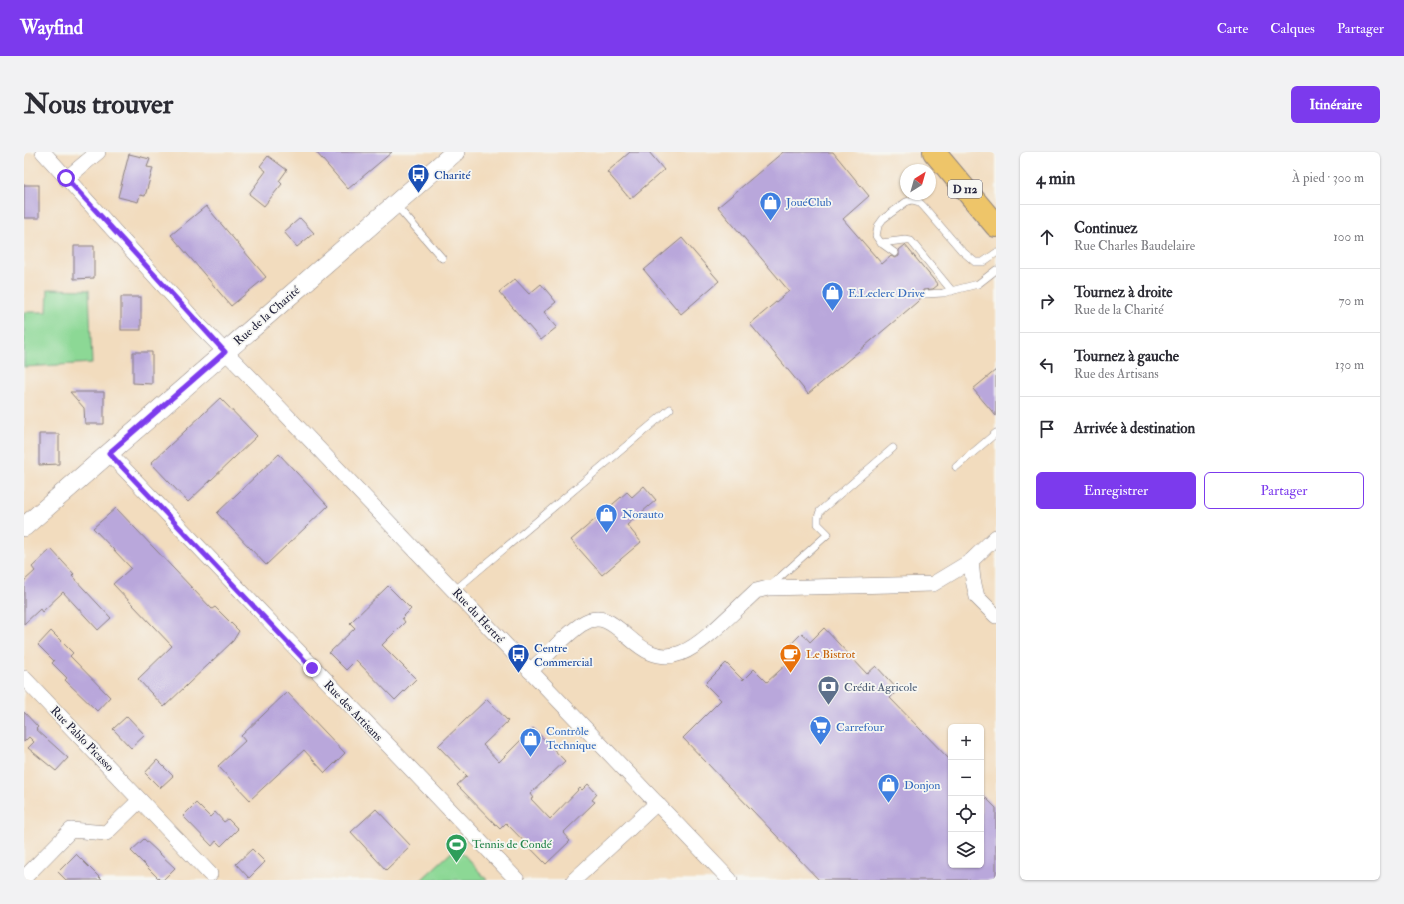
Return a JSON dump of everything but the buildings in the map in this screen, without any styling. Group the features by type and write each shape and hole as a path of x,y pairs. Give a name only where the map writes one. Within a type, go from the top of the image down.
{"main road":[{"name":"D 112","path":"934,152 996,226"}],"street":[{"name":"Rue du Hertré","path":"43,152 225,352 730,880"},
{"path":"66,178 98,152"},
{"name":"Rue de la Charité","path":"24,527 455,152"},
{"name":"Rue des Artisans","path":"109,453 517,880"},
{"path":"530,671 582,623 595,618 605,619 612,623 639,647 654,654 668,656 680,654 693,647 756,592 768,588 934,584 971,561 996,537"},
{"path":"971,561 977,597 996,616"},
{"name":"Rue Pablo Picasso","path":"24,678 210,874"},
{"path":"24,878 70,830 106,833 140,800"},
{"path":"574,880 657,803"}],"lane":[{"path":"895,253 881,243 876,236 878,226 897,208 912,200 919,202 924,207 961,250 974,262 982,262 996,252"},
{"path":"395,204 442,258"},
{"path":"881,243 905,240 911,241 952,291"},
{"path":"926,294 943,294 978,284 996,270"},
{"path":"454,591 670,409"},
{"path":"956,467 996,432"},
{"path":"768,588 828,534 818,524 820,511 893,448"}],"green space":[{"path":"48,289 89,290 92,363 24,367 24,312 47,312"},
{"name":"Tennis de Condé","path":"457,847 487,880 421,880"}],"place":[{"name":"Charité","path":"419,194"},
{"name":"JouéClub","path":"770,222"},
{"name":"E.Leclerc Drive","path":"833,312"},
{"name":"Norauto","path":"607,534"},
{"name":"Centre Commercial","path":"518,674"},
{"name":"Le Bistrot","path":"791,674"},
{"name":"Crédit Agricole","path":"828,706"},
{"name":"Carrefour","path":"820,746"},
{"name":"Contrôle Technique","path":"531,758"},
{"name":"Donjon","path":"889,804"},
{"name":"Tennis de Condé","path":"456,864"}],"route":[{"path":"66,178 225,352 109,453 312,668"}]}
